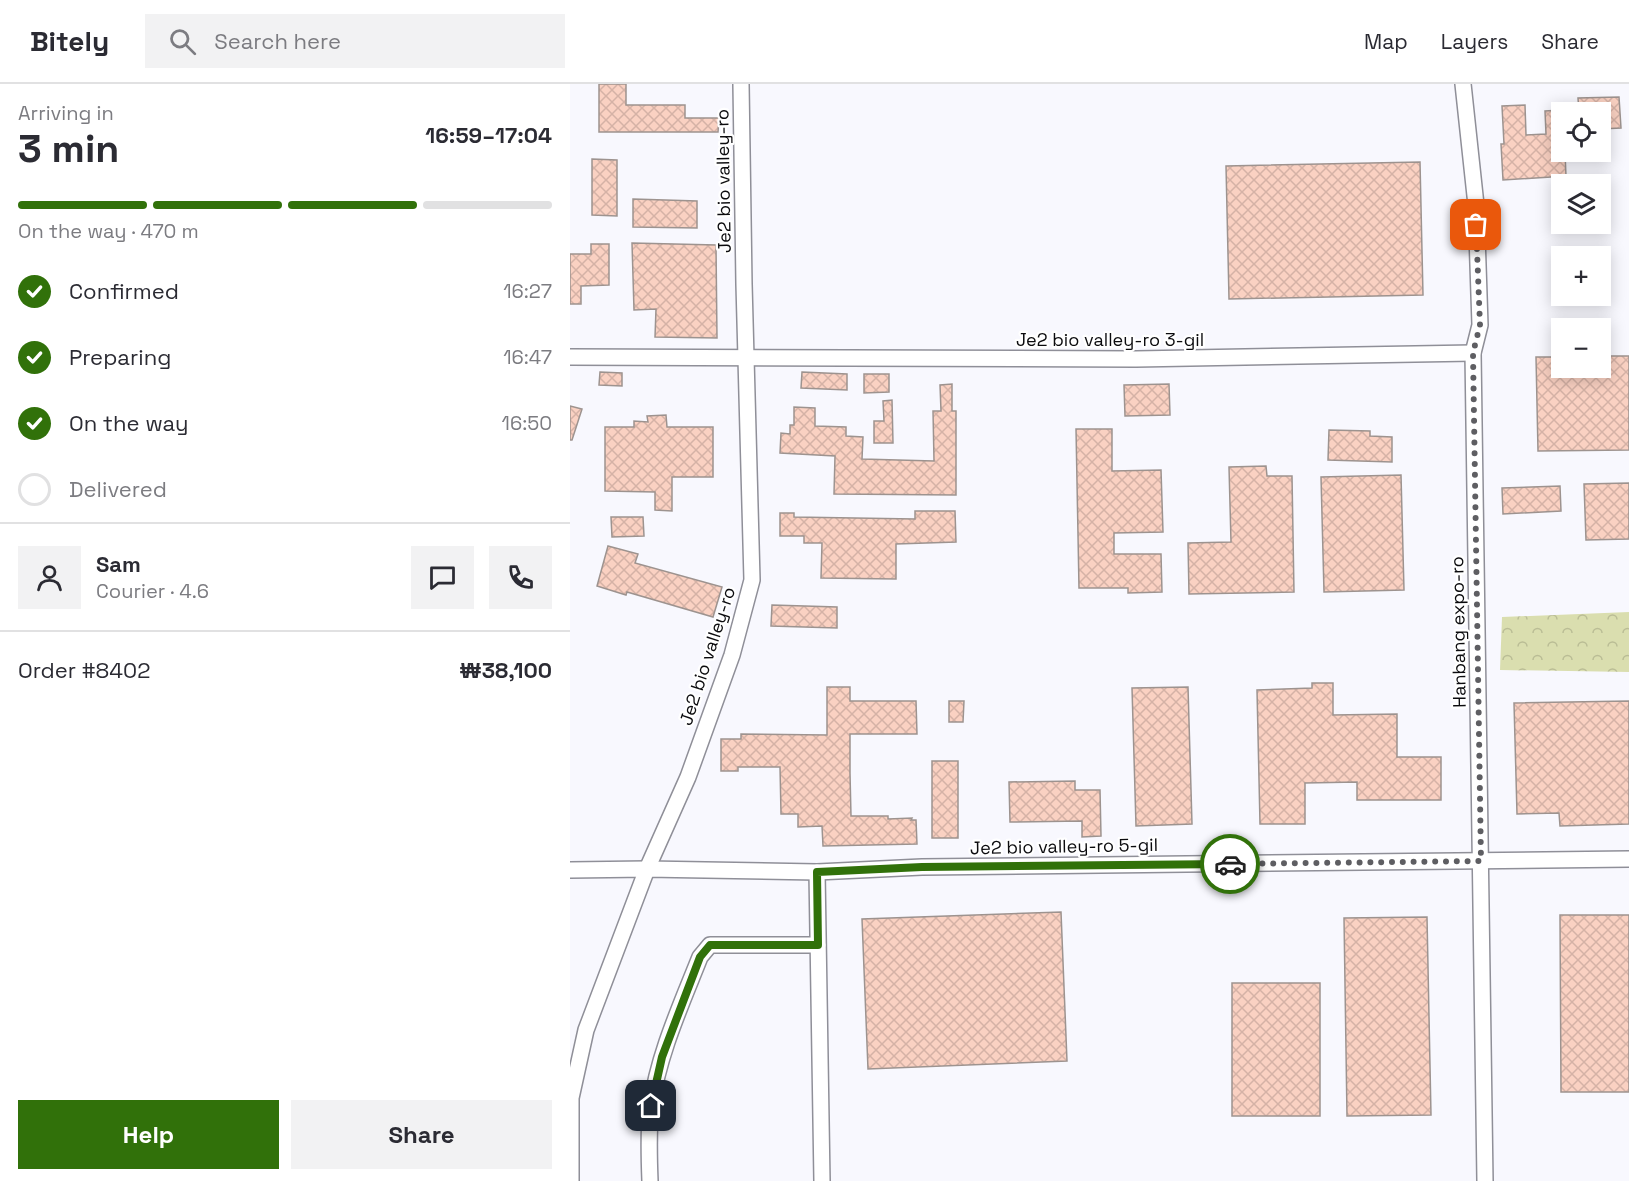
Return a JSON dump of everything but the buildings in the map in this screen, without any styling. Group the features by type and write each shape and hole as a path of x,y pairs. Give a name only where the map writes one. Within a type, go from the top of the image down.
{"street":[{"name":"Je2 bio valley-ro","path":"571,1181 571,1098 586,1030 647,869 688,777 728,666 752,580 741,84"},
{"name":"Hanbang expo-ro","path":"1463,84 1476,205 1480,325 1473,353 1485,1181"},
{"name":"Je2 bio valley-ro 3-gil","path":"570,357 1136,359 1473,353"},
{"name":"Je2 bio valley-ro 5-gil","path":"570,870 817,872 922,867 1629,859"},
{"path":"817,872 822,1181"},
{"path":"650,1181 651,1106 662,1057 700,957 710,945 818,945"}],"green space":[{"path":"1629,612 1629,672 1500,670 1502,617"}],"way so far":[{"path":"1230,864 1481,861 1473,353 1480,325 1476,225"}],"route":[{"path":"651,1106 662,1057 700,957 710,945 818,945 817,872 922,867 1230,864"}]}
